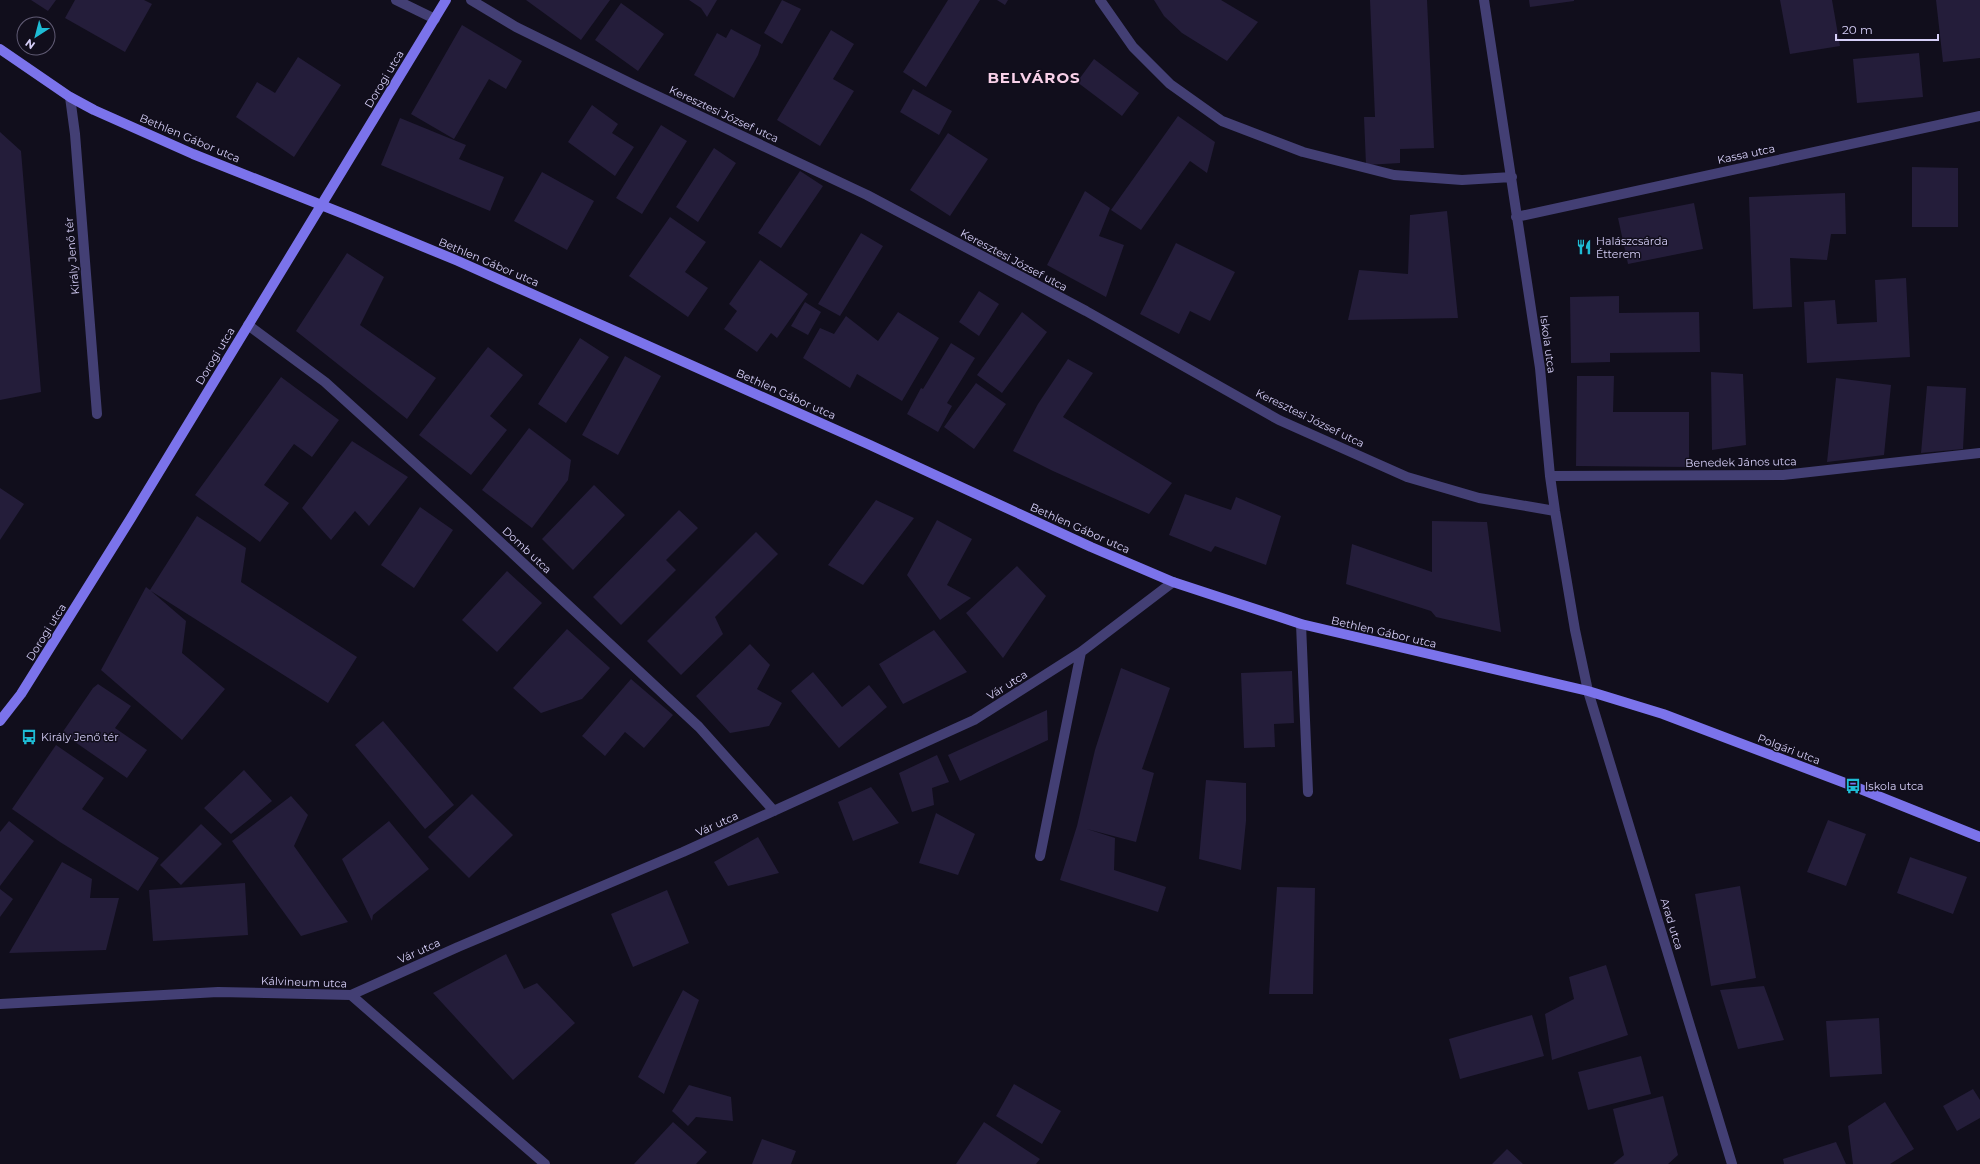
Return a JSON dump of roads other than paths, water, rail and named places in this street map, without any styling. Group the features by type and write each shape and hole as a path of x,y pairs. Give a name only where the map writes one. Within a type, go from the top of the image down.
{"main road":[{"name":"Dorogi utca","path":"0,721 21,694 69,618 446,0"},
{"name":"Bethlen Gábor utca","path":"0,49 70,97 193,154 458,261 862,442 1091,547 1173,582 1301,624 1588,691"},
{"name":"Polgári utca","path":"1588,691 1663,714 1853,786 1980,838"}],"street":[{"path":"396,0 435,19"},
{"name":"Keresztesi József utca","path":"471,0 516,27 634,85 867,195 1086,312 1279,420 1407,477 1479,498 1555,511"},
{"path":"1100,0 1133,47 1170,84 1222,121 1303,152 1394,175 1462,180 1512,177"},
{"name":"Iskola utca","path":"1484,0 1540,368 1550,476 1555,511 1575,630 1588,691"},
{"name":"Király Jenő tér","path":"70,97 75,134 97,414"},
{"name":"Kassa utca","path":"1516,217 1980,116"},
{"name":"Domb utca","path":"248,325 325,382 466,510 699,727 774,811"},
{"name":"Benedek János utca","path":"1550,476 1783,475 1980,453"},
{"name":"Vár utca","path":"351,995 458,947 683,852 974,720 1081,652 1173,582"},
{"path":"1301,624 1308,792"},
{"path":"1040,856 1081,652"},
{"name":"Arad utca","path":"1588,691 1732,1164"},
{"name":"Kálvineum utca","path":"0,1004 218,992 351,995 545,1164"}],"place":[{"name":"Halászcsárda Étterem","path":"1584,247"},
{"name":"Király Jenő tér","path":"29,737"},
{"name":"Iskola utca","path":"1853,786"}],"district":[{"name":"BELVÁROS","path":"1034,77"}]}
